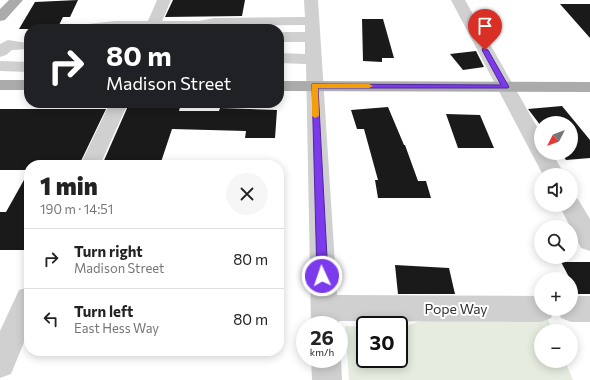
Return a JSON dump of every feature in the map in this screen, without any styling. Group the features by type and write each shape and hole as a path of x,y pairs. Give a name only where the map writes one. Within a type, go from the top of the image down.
{"main road":[{"path":"0,17 16,0"},
{"path":"0,84 24,85"},
{"path":"284,86 590,87"}],"street":[{"path":"154,24 164,0"},
{"path":"311,0 324,316"},
{"path":"458,0 534,139"},
{"path":"208,24 214,22 242,24"},
{"path":"284,27 312,29"},
{"path":"284,36 312,29"},
{"path":"0,52 8,45 22,46"},
{"path":"284,58 313,59"},
{"path":"0,84 15,67"},
{"path":"92,160 117,108"},
{"path":"574,212 590,241"},
{"name":"Pope Way","path":"324,316 534,309"},
{"path":"578,309 590,309"},
{"path":"0,363 24,311"},
{"path":"326,368 327,380"}],"shaded area":[{"path":"441,312 534,312 534,316 547,316 550,324 534,324 534,368 568,368 573,380 349,380 348,326 356,327 356,368 408,368 409,325"}],"building":[{"path":"78,0 70,17 63,17 60,24 24,24 24,29 19,29 35,2"},
{"path":"173,0 245,0 242,16 165,17"},
{"path":"560,4 590,4 590,38"},
{"path":"362,19 383,19 394,58 382,58 382,62 363,61"},
{"path":"476,51 484,67 463,70 450,54"},
{"path":"562,106 570,116 534,117 528,109"},
{"path":"388,107 405,145 418,181 426,181 431,198 378,198 375,180 378,180 364,129 357,129 351,110"},
{"path":"127,108 180,108 179,111 219,111 220,108 277,110 275,138 245,138 246,131 172,129 162,160 104,160"},
{"path":"0,109 106,109 81,160 24,160 24,170 0,170"},
{"path":"446,114 480,115 494,148 458,148"},
{"path":"578,125 590,140 590,158 578,159"},
{"path":"24,180 24,250 0,250 0,212 6,212"},
{"path":"590,262 590,294 578,294 578,272 566,272 562,264"},
{"path":"395,265 449,268 455,294 398,294"}],"slow traffic":[{"path":"315,116 314,86 369,86"}],"route":[{"path":"322,276 314,86 505,87 485,50"}]}
